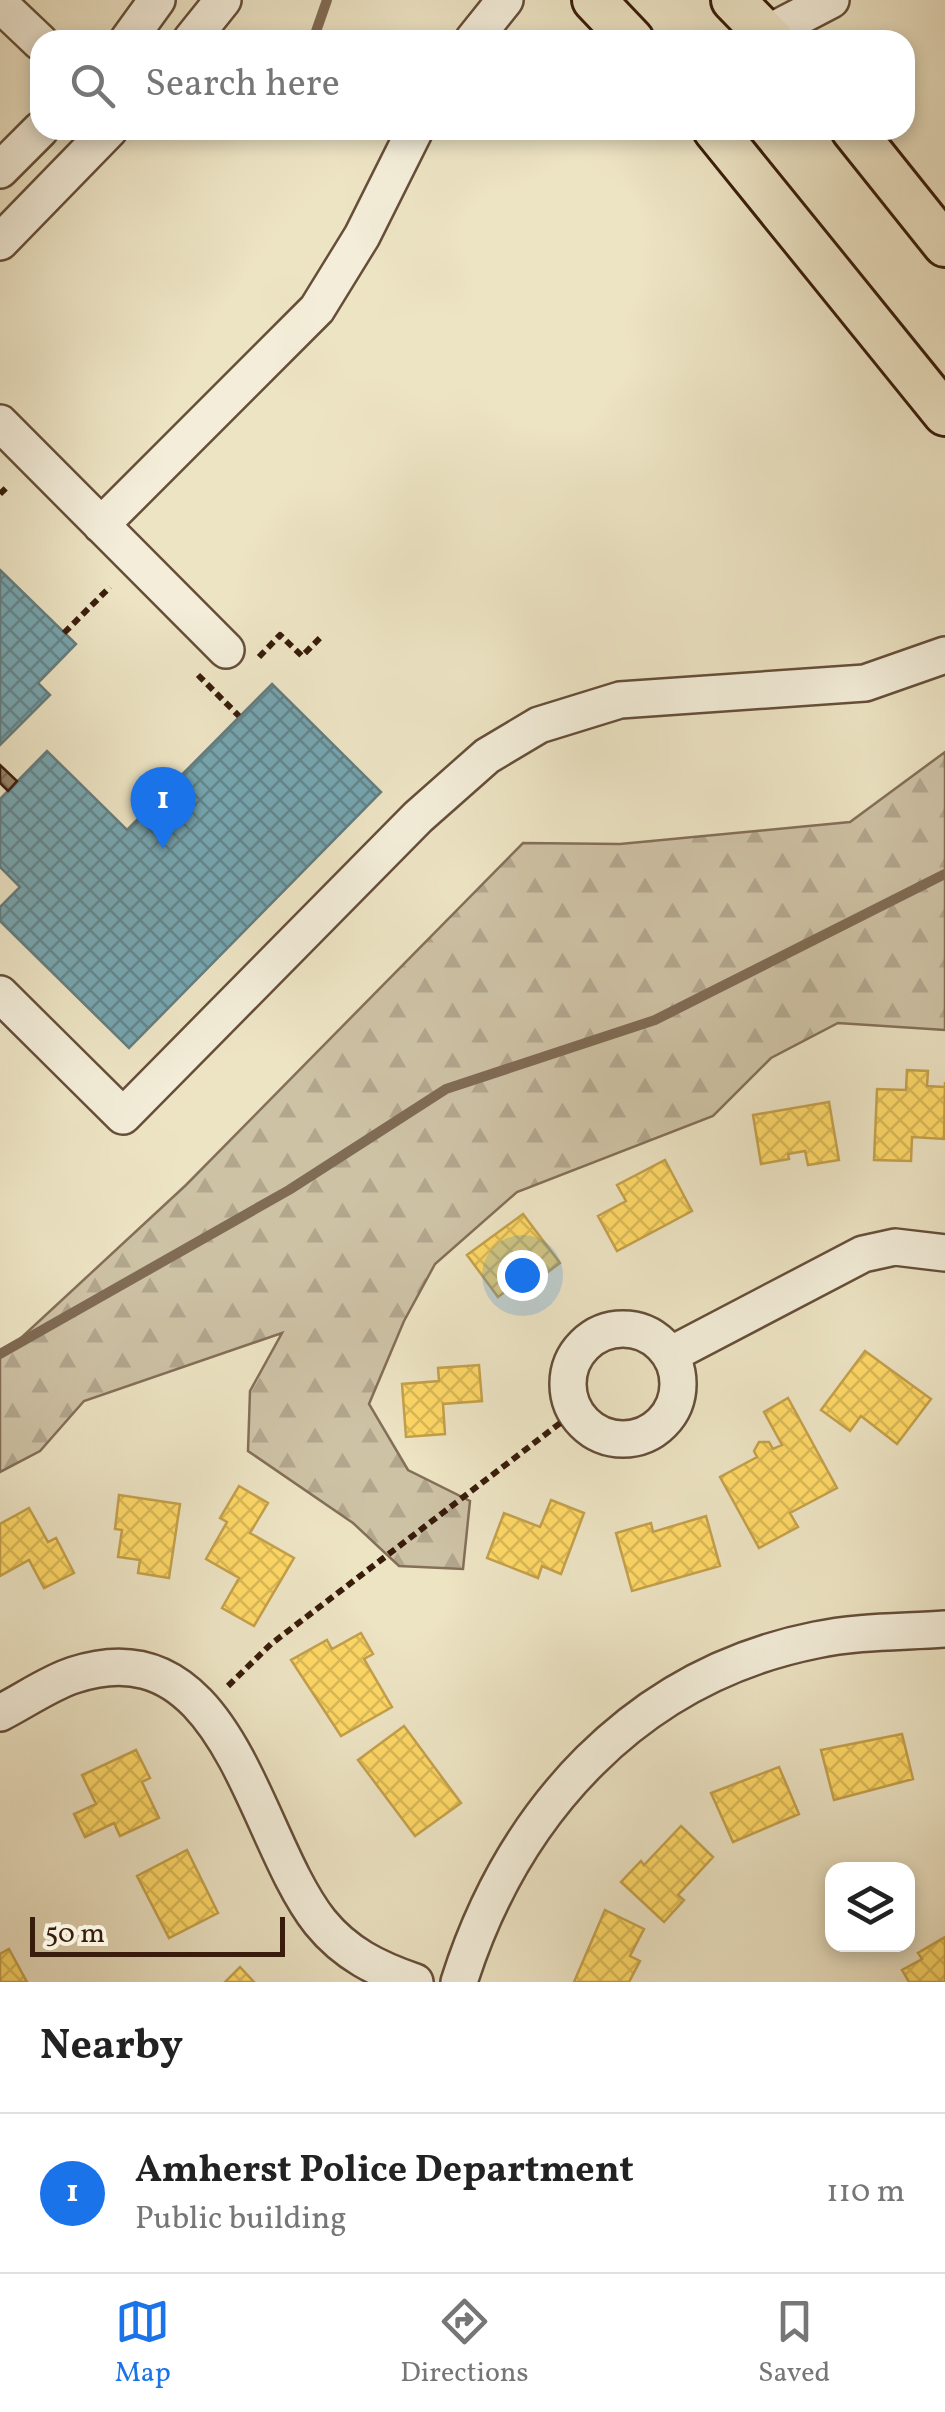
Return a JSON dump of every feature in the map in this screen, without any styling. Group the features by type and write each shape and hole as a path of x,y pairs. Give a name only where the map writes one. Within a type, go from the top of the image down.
{"main road":[{"path":"594,0 622,30"},
{"path":"733,0 762,30"},
{"path":"723,140 945,414"},
{"path":"861,140 945,245"}],"street":[{"path":"135,30 157,0"},
{"path":"199,30 223,0"},
{"path":"481,30 505,0"},
{"path":"781,30 831,0"},
{"path":"0,4 30,32"},
{"path":"0,170 30,140"},
{"path":"0,242 99,140"},
{"path":"101,525 317,309 362,236 410,140"},
{"path":"0,423 101,525 241,655"},
{"path":"0,994 123,1116 418,818 486,756 539,726 620,700 865,684 945,655"},
{"path":"670,1354 863,1254 895,1247 945,1253"},
{"path":"605,1332 641,1332 670,1354 678,1388 674,1406 650,1432 616,1439 599,1434 576,1411 568,1391 570,1372 588,1342 605,1332"},
{"path":"459,1982 471,1946 524,1836 586,1762 633,1722 679,1690 738,1663 816,1640 945,1628"},
{"path":"0,1714 72,1675 102,1668 140,1668 184,1686 205,1709 318,1920 343,1948 367,1963 415,1982"}],"path":[{"path":"0,494 9,486"},
{"path":"64,633 110,587"},
{"path":"241,655 280,635 302,656 322,636"},
{"path":"220,698 232,685"},
{"path":"205,1709 270,1644 576,1411"}],"green space":[{"path":"945,752 945,1030 838,1023 771,1058 713,1116 517,1192 435,1264 404,1321 369,1404 408,1470 470,1501 463,1569 399,1566 353,1523 248,1451 250,1391 282,1333 84,1401 40,1451 0,1472 0,1350 8,1350 186,1185 523,843 620,844 850,822"}],"building: Homes":[{"path":"907,1070 928,1071 927,1086 945,1087 944,1139 912,1137 911,1161 874,1160 877,1089 906,1090"},
{"path":"829,1102 839,1160 808,1165 805,1151 788,1154 789,1159 761,1164 753,1115"},
{"path":"665,1160 692,1211 617,1251 598,1216 626,1201 617,1185"},
{"path":"523,1214 560,1263 533,1283 527,1275 498,1297 467,1255"},
{"path":"865,1351 931,1399 897,1444 861,1416 850,1431 821,1410"},
{"path":"479,1365 482,1401 443,1404 445,1434 406,1437 402,1384 439,1381 438,1368"},
{"path":"788,1398 837,1488 790,1513 798,1527 759,1548 720,1477 757,1457 754,1451 759,1442 769,1442 773,1449 782,1445 764,1412"},
{"path":"239,1486 268,1503 250,1533 294,1558 254,1626 222,1608 239,1578 206,1559 227,1522 220,1518"},
{"path":"119,1495 180,1504 169,1578 138,1573 140,1560 118,1557 122,1530 115,1529"},
{"path":"551,1500 584,1513 561,1574 542,1566 538,1578 487,1558 504,1513 540,1527"},
{"path":"29,1508 48,1542 56,1538 74,1573 44,1588 29,1560 0,1576 0,1524"},
{"path":"706,1516 720,1566 632,1591 616,1533 651,1523 653,1532"},
{"path":"361,1633 373,1654 364,1659 392,1707 341,1736 291,1660 327,1640 332,1649"},
{"path":"404,1726 461,1803 415,1836 358,1760"},
{"path":"902,1734 913,1779 834,1800 821,1750"},
{"path":"136,1750 150,1778 142,1782 159,1818 120,1836 114,1823 85,1837 74,1814 96,1804 82,1775"},
{"path":"779,1767 799,1814 733,1842 711,1793"},
{"path":"681,1826 713,1857 678,1895 684,1900 664,1922 621,1882 641,1861 644,1865"},
{"path":"187,1850 218,1913 169,1938 137,1876"},
{"path":"605,1910 644,1929 630,1956 640,1961 629,1982 574,1982"},
{"path":"945,1937 945,1982 909,1982 902,1970 922,1959 918,1953"},
{"path":"9,1949 27,1982 0,1982 0,1954"},
{"path":"240,1967 254,1982 225,1982"}],"building: Public":[{"path":"0,570 76,644 38,683 50,695 0,745"},
{"path":"272,684 381,792 129,1048 0,921 0,907 20,887 0,867 0,799 47,751 127,830"}],"building: Other":[{"path":"0,765 17,781 8,791 0,783"}],"waterway":[{"path":"316,30 327,0"},
{"path":"0,1354 289,1190 446,1089 655,1020 945,874"}],"place":[{"name":"Amherst Police Department","path":"163,849"}]}
